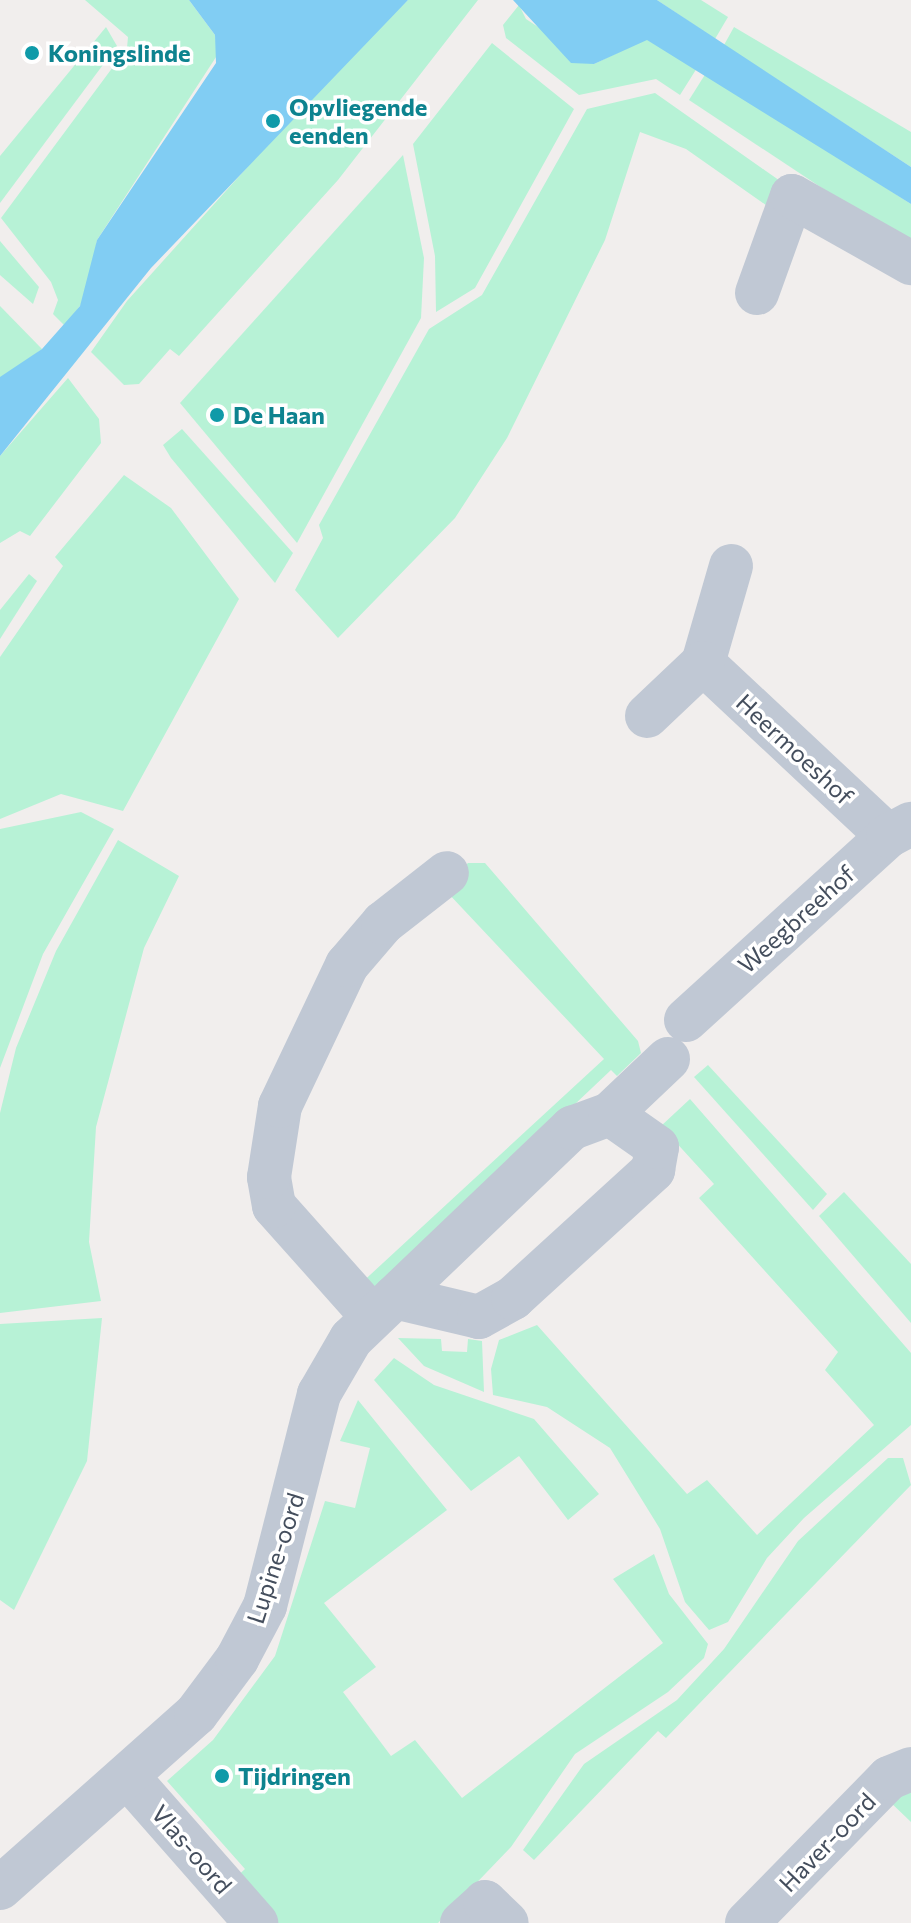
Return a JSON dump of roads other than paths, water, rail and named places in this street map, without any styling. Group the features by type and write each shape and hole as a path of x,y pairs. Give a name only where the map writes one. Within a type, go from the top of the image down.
{"street":[{"path":"757,293 792,196 911,263"},
{"path":"647,716 703,663 731,566"},
{"name":"Heermoeshof","path":"703,663 900,830"},
{"name":"Weegbreehof","path":"686,1020 900,830"},
{"path":"447,873 383,923 347,965 280,1106 269,1177 274,1206 383,1306 479,1317 513,1298 653,1170 657,1147 610,1114"},
{"name":"Lupine-oord","path":"0,1888 196,1714 237,1659 265,1606 319,1394 383,1306 572,1128 610,1114 668,1059"},
{"name":"Haver-oord","path":"747,1923 889,1778 911,1769"},
{"name":"Vlas-oord","path":"127,1776 256,1923"},
{"path":"462,1923 485,1902 507,1923"}],"water":[{"path":"189,0 408,0 151,268 0,456 0,377 42,349 80,306 97,240 216,63 215,35"},
{"path":"513,0 657,0 911,167 911,204 647,40 594,64 571,63"}],"place":[{"name":"Koningslinde","path":"32,53"},
{"name":"Opvliegende eenden","path":"273,121"},
{"name":"De Haan","path":"217,415"},
{"name":"Tijdringen","path":"222,1776"}]}
